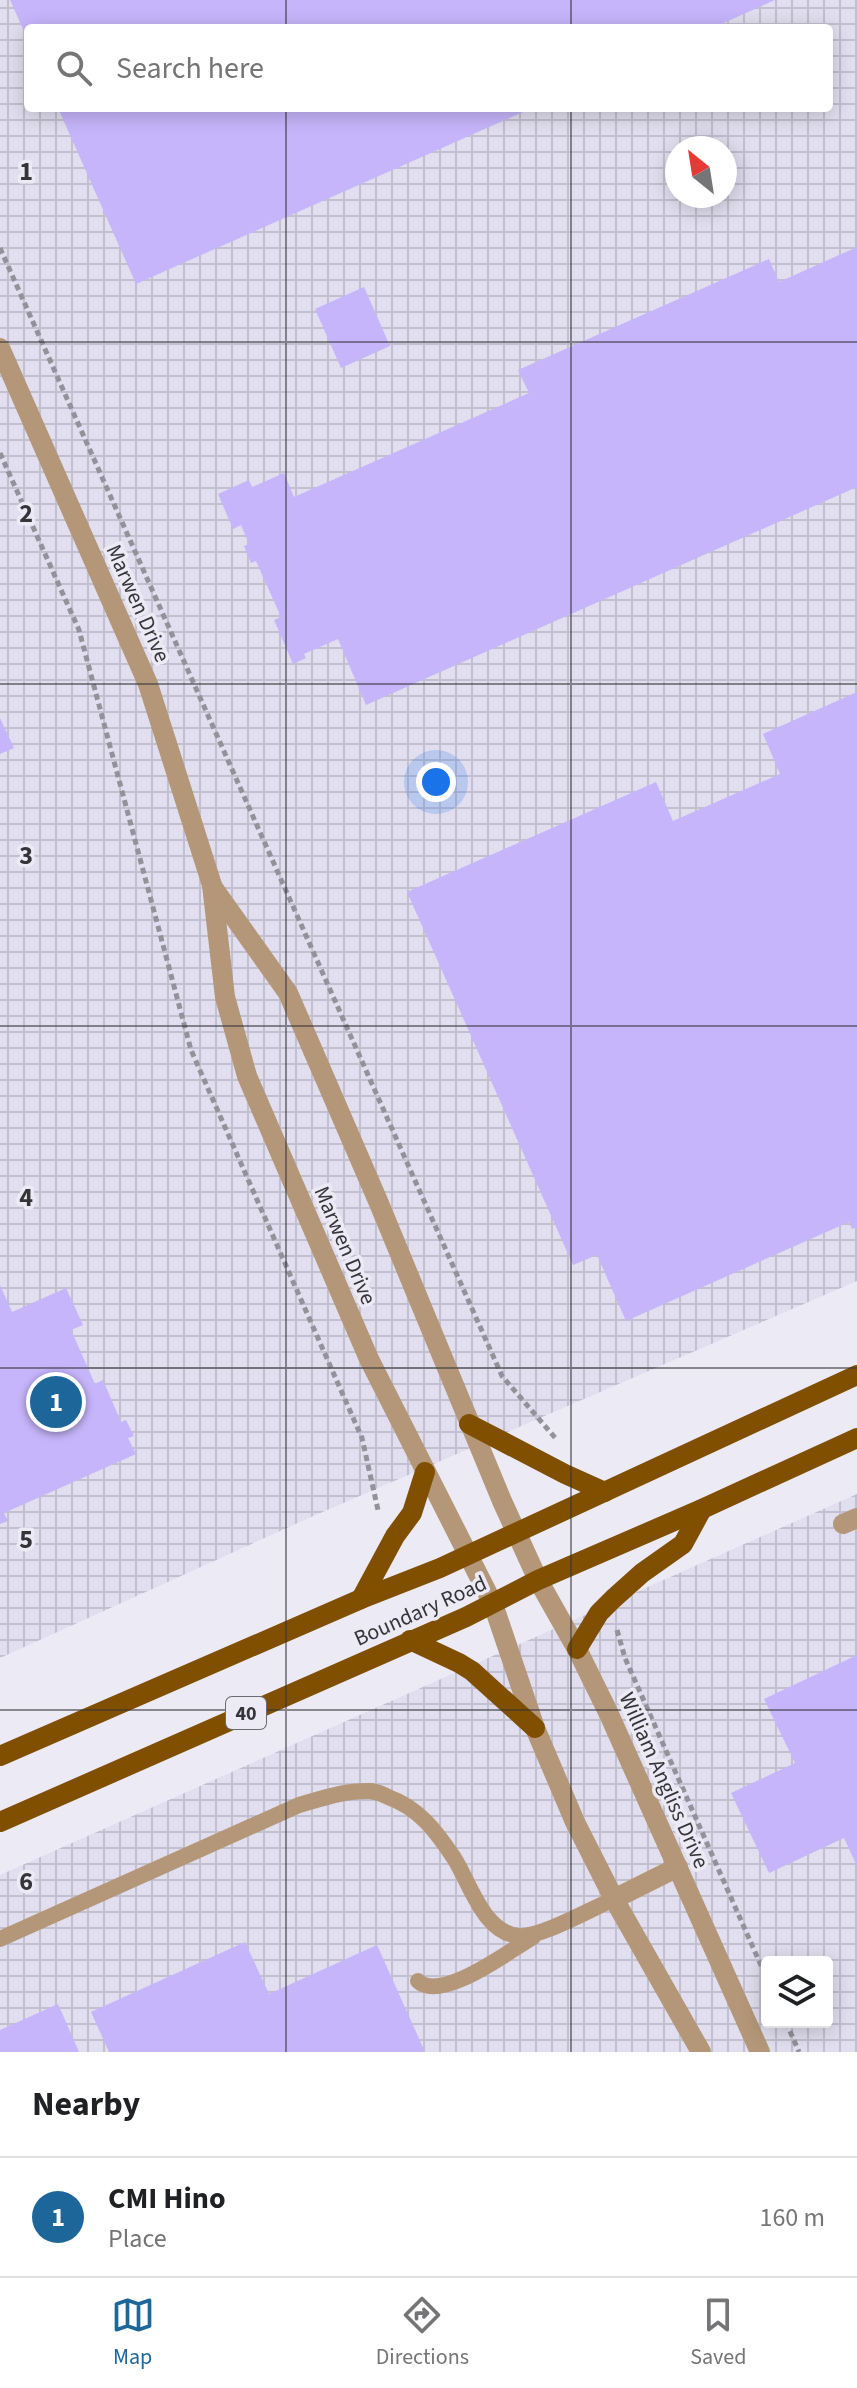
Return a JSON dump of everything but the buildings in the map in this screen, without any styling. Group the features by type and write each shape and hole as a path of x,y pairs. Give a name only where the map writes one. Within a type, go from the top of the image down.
{"main road":[{"name":"Boundary Road","path":"0,1756 468,1555 857,1375"},
{"path":"469,1424 605,1492"},
{"name":"Boundary Road","path":"0,1822 493,1604 538,1580 857,1438"},
{"path":"361,1599 395,1536 412,1513 425,1472"},
{"path":"577,1649 599,1613 613,1599 642,1573 683,1544 702,1509"},
{"path":"410,1640 472,1671 535,1728"}],"street":[{"name":"Marwen Drive","path":"0,348 148,684 212,885 225,997 247,1076 369,1359 493,1604"},
{"name":"Marwen Drive","path":"212,885 288,993 516,1533"},
{"name":"William Angliss Drive","path":"516,1533 608,1712 760,2052"},
{"path":"493,1604 535,1728 575,1822 614,1899 701,2052"},
{"path":"614,1899 678,1867"}],"lane":[{"path":"0,1939 299,1805 342,1793 374,1791 405,1803 429,1825 455,1859 484,1911 498,1929 518,1936 536,1934"},
{"path":"418,1981 423,1986 434,1988 453,1984 536,1934 614,1899"}],"path":[{"path":"0,248 502,1376 561,1444"},
{"path":"0,453 79,630 191,1050 362,1438 378,1510"},
{"path":"616,1629 645,1705 761,1966"},
{"path":"789,2028 799,2052"}],"shaded area":[{"path":"0,0 857,0 857,1281 311,1517 0,1658"},
{"path":"857,1494 857,2052 0,2052 0,1875"}],"place":[{"name":"CMI Hino","path":"56,1402"}]}
